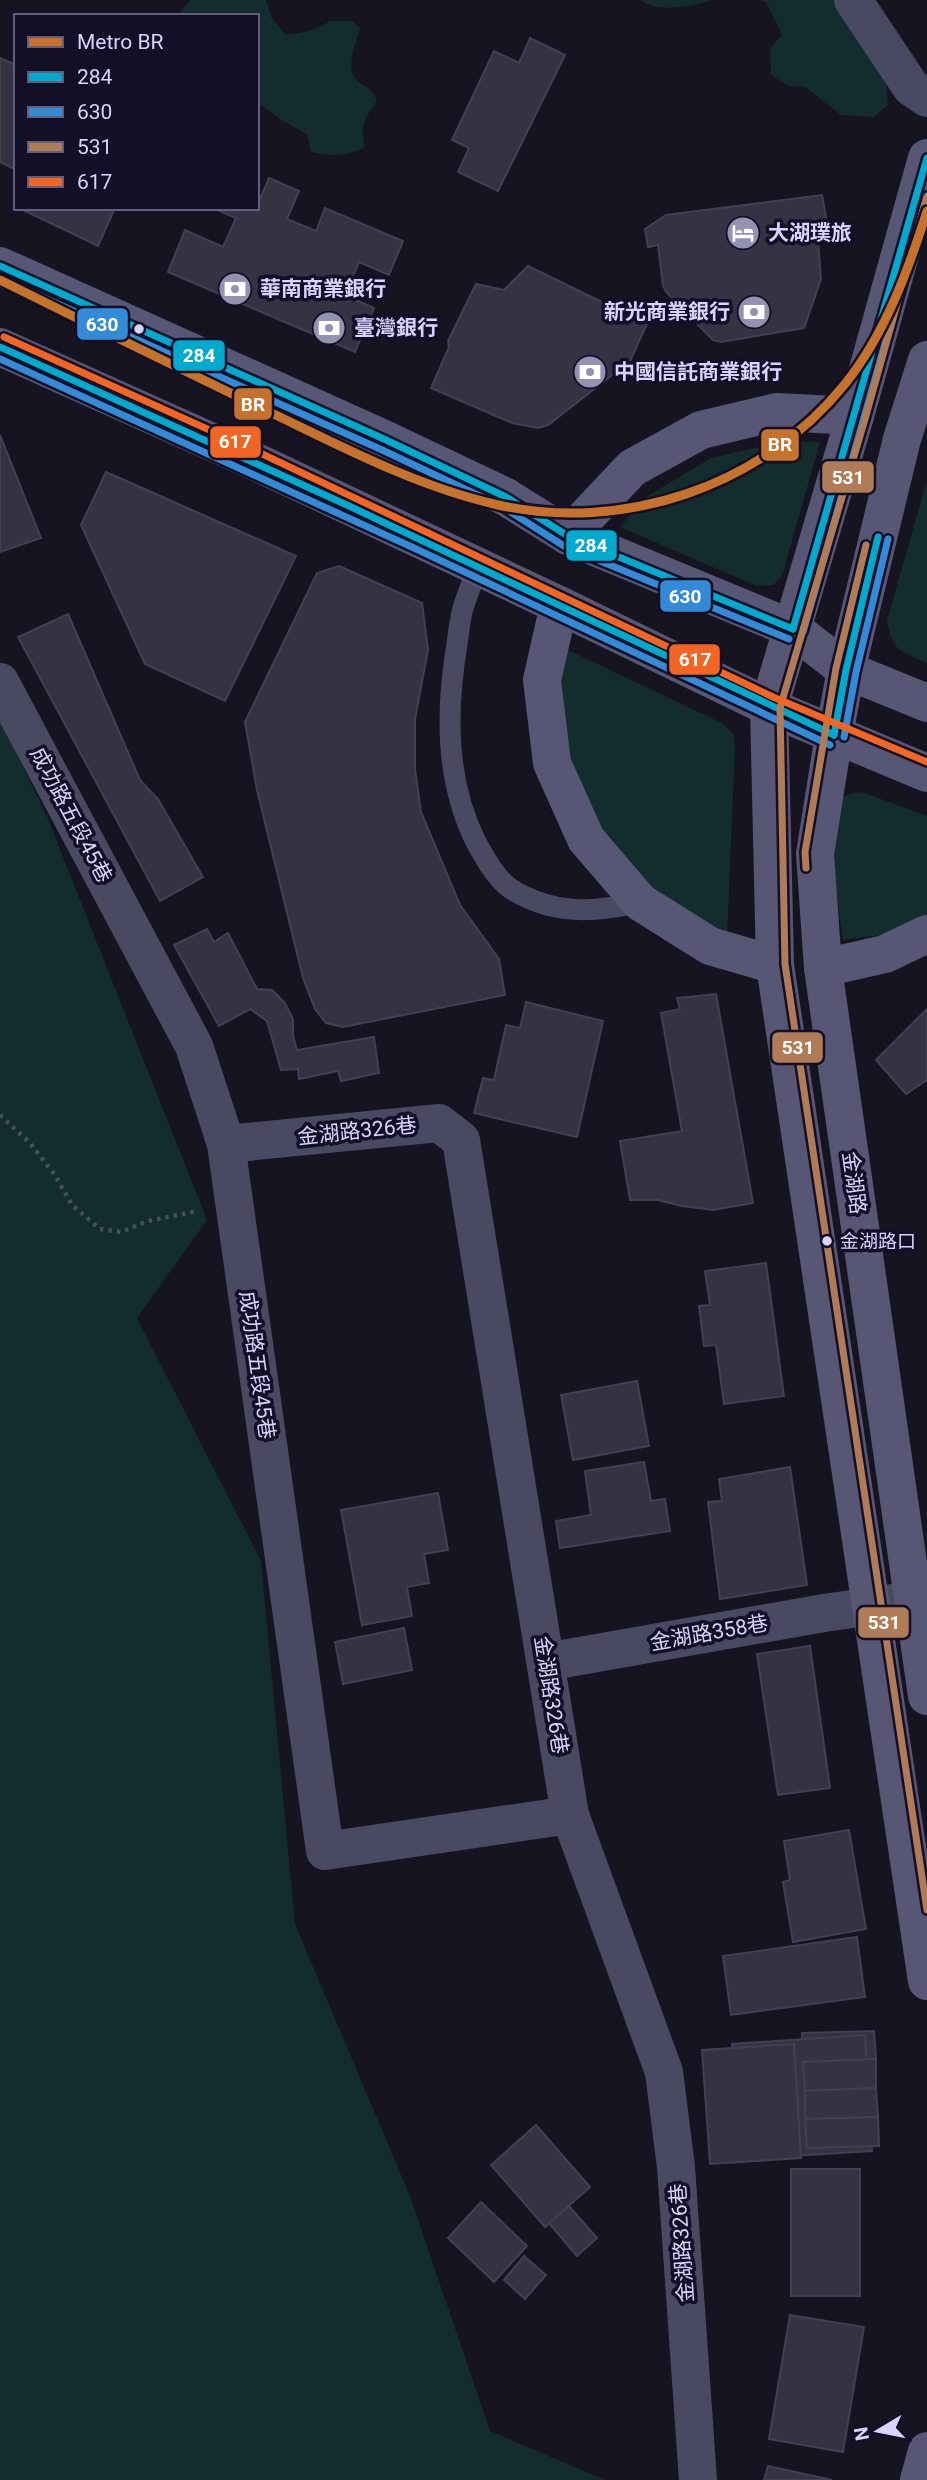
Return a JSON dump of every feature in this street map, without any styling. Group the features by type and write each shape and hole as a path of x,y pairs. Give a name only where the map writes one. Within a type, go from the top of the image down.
{"main road":[{"path":"927,158 769,708 775,965 927,1981"},
{"path":"0,266 384,439 506,497 568,536 793,629 846,670 927,704"},
{"path":"0,346 252,460 769,708 927,773"},
{"name":"金湖路","path":"927,360 914,447 846,670 815,854 823,968 920,1599 927,1696"},
{"path":"568,536 632,468 701,430 777,412 855,416"},
{"path":"559,605 542,680 552,763 586,839 640,902 710,946 775,965"},
{"path":"823,968 885,954 927,934"},
{"path":"919,2480 927,2451"}],"street":[{"path":"853,0 911,87 927,98"},
{"name":"成功路五段45巷","path":"0,682 194,1046 226,1144 325,1852 570,1815"},
{"name":"金湖路326巷","path":"226,1144 439,1123 461,1140 570,1815 664,2072 677,2167 698,2480"},
{"name":"金湖路358巷","path":"546,1662 920,1599"}],"lane":[{"path":"478,567 464,603 450,685 450,746 455,783 470,830 486,861 509,887 534,901 557,908 581,910 606,910 640,902"}],"path":[{"path":"0,1115 29,1142 55,1175 72,1205 100,1229 121,1232 148,1221 214,1207 234,1206"}],"green space":[{"path":"190,0 266,0 271,17 286,35 310,31 331,21 353,21 360,28 353,53 352,73 372,91 377,101 364,123 365,147 339,155 311,152 307,134 259,105 259,14 180,14"},
{"path":"640,0 713,0 666,8"},
{"path":"759,0 838,0 886,83 888,105 874,117 841,115 805,87 788,86 771,75 770,48 782,35 766,2"},
{"path":"785,441 820,442 782,576 773,585 757,586 620,527 646,497 711,458"},
{"path":"927,480 927,663 899,649 891,638 887,620"},
{"path":"568,650 722,723 733,734 735,748 727,936 646,892 572,798 559,657"},
{"path":"0,718 48,819 207,1220 137,1318 261,1561 295,1924 410,2196 490,2431 605,2480 0,2480"},
{"path":"862,792 927,816 927,915 887,934 843,940 831,860 840,799"}],"building":[{"path":"530,38 565,55 498,191 458,172 469,148 452,140 494,51 519,63"},
{"path":"0,58 14,64 14,169 0,162"},
{"path":"269,178 299,191 287,219 316,231 325,208 403,241 389,275 359,262 345,295 374,308 355,352 168,272 185,230 223,247 236,218 218,210 259,210 260,199"},
{"path":"822,195 827,223 817,229 821,279 804,328 721,342 713,340 667,293 663,286 658,245 648,247 645,229 666,215"},
{"path":"23,210 114,210 98,246"},
{"path":"528,266 647,324 630,361 548,425 538,428 512,423 431,388 449,347 448,341 476,284 504,290"},
{"path":"0,435 41,538 0,552"},
{"path":"106,472 296,556 225,701 145,664 81,525"},
{"path":"339,566 422,603 428,650 415,719 415,769 421,812 460,905 499,959 505,995 343,1027 326,1023 315,1009 303,978 257,790 245,722 317,573"},
{"path":"68,614 140,780 158,799 203,877 160,901 18,637"},
{"path":"207,929 214,942 228,933 257,989 272,990 285,1003 293,1019 293,1036 297,1050 374,1037 379,1073 341,1081 338,1071 299,1079 298,1069 281,1070 267,1021 250,1009 219,1026 174,945"},
{"path":"716,994 753,1203 713,1210 658,1200 630,1200 620,1141 682,1131 661,1013 680,1009 677,998"},
{"path":"526,1002 603,1021 577,1137 474,1113 483,1078 494,1080 506,1025 520,1028"},
{"path":"927,1009 927,1080 906,1094 876,1060"},
{"path":"766,1263 784,1396 724,1404 716,1345 704,1346 699,1306 710,1305 705,1271"},
{"path":"637,1381 649,1446 573,1460 561,1395"},
{"path":"644,1462 651,1501 665,1499 670,1531 560,1548 556,1521 591,1515 585,1471"},
{"path":"790,1467 807,1585 720,1599 708,1502 722,1501 719,1479"},
{"path":"438,1493 448,1550 424,1554 429,1583 407,1587 412,1616 362,1625 341,1510"},
{"path":"404,1628 412,1670 343,1684 335,1642"},
{"path":"810,1646 830,1788 778,1795 757,1654"},
{"path":"849,1830 866,1929 793,1942 783,1882 790,1880 784,1841"},
{"path":"857,1937 865,1997 731,2015 723,1956"},
{"path":"874,2031 876,2059 803,2062 802,2033"},
{"path":"865,2035 872,2151 740,2159 732,2044"},
{"path":"794,2044 801,2158 710,2164 702,2050"},
{"path":"876,2059 876,2088 805,2091 803,2062"},
{"path":"876,2088 878,2117 805,2119 805,2091"},
{"path":"878,2117 879,2146 807,2148 805,2119"},
{"path":"536,2125 590,2187 545,2227 491,2165"},
{"path":"791,2169 860,2169 860,2296 791,2296"},
{"path":"481,2202 527,2246 494,2282 448,2238"},
{"path":"569,2206 597,2238 577,2256 549,2223"},
{"path":"524,2256 546,2275 525,2299 504,2280"},
{"path":"790,2315 864,2327 843,2452 769,2439"},
{"path":"768,2466 832,2480 764,2480"}],"metro line":[{"name":"BR","path":"0,280 316,435 433,486 494,504 542,512 591,512 639,506 686,494 731,475 773,450 811,420 845,384 884,323 912,256 927,211"}],"transit line":[{"name":"284","path":"793,629 927,158"},
{"name":"630","path":"803,632 927,196"},
{"name":"531","path":"927,197 780,708 785,964 927,1910"},
{"name":"284","path":"0,266 384,439 506,497 568,536 793,629"},
{"name":"630","path":"0,278 501,506 564,546 789,639"},
{"name":"617","path":"4,337 256,451 773,697 927,762"},
{"name":"284","path":"0,347 349,506 834,735"},
{"name":"630","path":"0,359 414,548 830,745"},
{"name":"284","path":"834,735 846,670 878,537"},
{"name":"630","path":"844,737 856,672 888,539"},
{"name":"531","path":"806,868 805,852 836,668 866,545"}],"place":[{"name":"大湖璞旅","path":"743,233"},
{"name":"華南商業銀行","path":"235,289"},
{"name":"新光商業銀行","path":"754,312"},
{"name":"臺灣銀行","path":"329,328"},
{"name":"中國信託商業銀行","path":"590,372"},
{"name":"金湖路口","path":"827,1241"}]}
